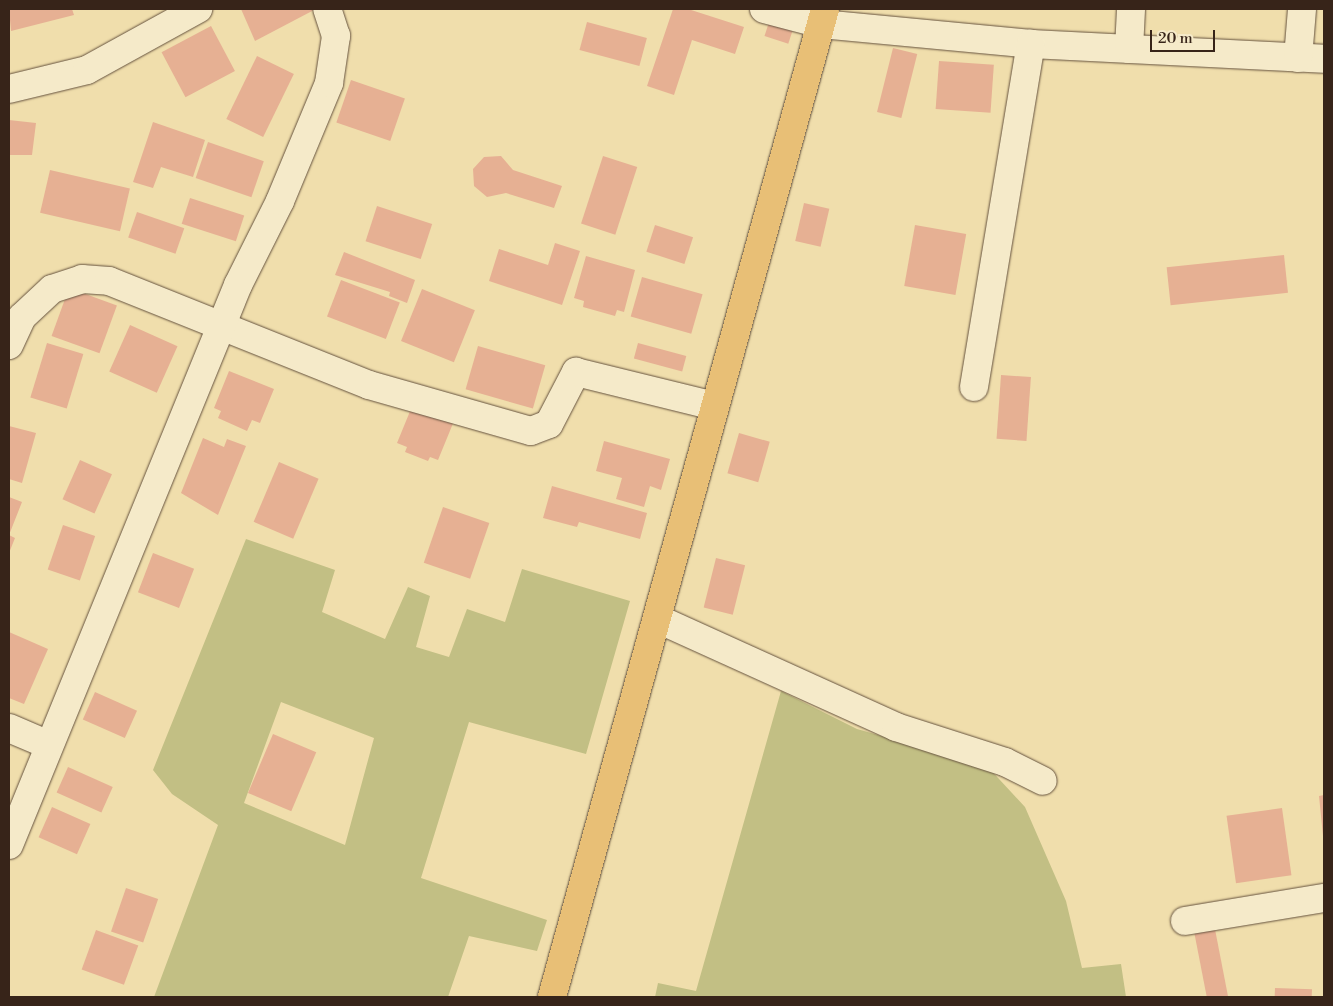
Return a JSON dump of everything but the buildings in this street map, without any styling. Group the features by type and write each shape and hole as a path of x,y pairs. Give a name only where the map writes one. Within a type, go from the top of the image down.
{"main road":[{"path":"552,997 658,619 714,406 823,16"}],"street":[{"path":"9,89 88,70 198,9"},
{"path":"9,845 222,329 329,84 336,36 327,9"},
{"path":"764,9 1031,44 1311,59 1302,9"},
{"path":"1129,49 1131,9"},
{"path":"974,386 1031,44"},
{"path":"9,345 22,317 52,289 82,279 110,281 222,329 369,385 531,431 549,424 576,372 714,406"},
{"path":"658,619 896,727 1005,762 1043,781"},
{"path":"9,728 49,745"},
{"path":"1185,921 1323,904"}],"shaded area":[{"path":"246,539 335,570 322,612 385,639 408,587 430,596 416,647 449,657 467,609 505,622 522,569 630,601 586,754 469,722 421,878 547,920 537,951 469,936 448,997 154,997 218,825 172,794 153,770","holes":["281,702 374,738 345,845 244,803"]},
{"path":"781,691 857,729 987,766 1025,807 1066,901 1082,968 1121,964 1126,997 655,997 658,983 696,991"}]}
